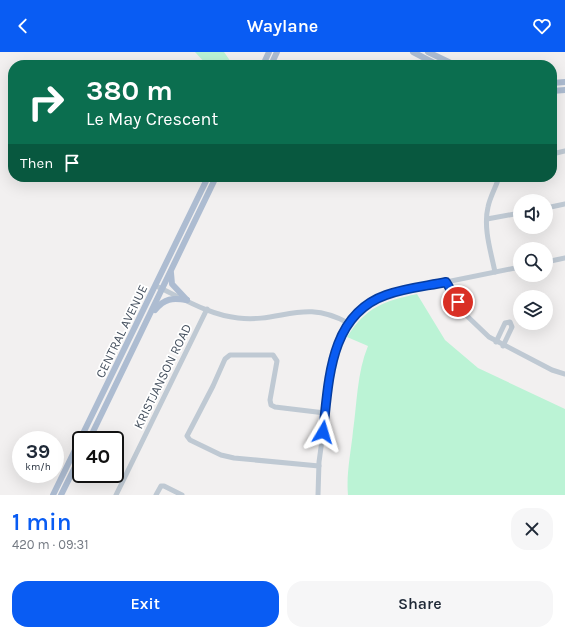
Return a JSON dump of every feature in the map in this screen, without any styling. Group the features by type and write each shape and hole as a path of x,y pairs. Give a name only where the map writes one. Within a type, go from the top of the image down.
{"main road":[{"path":"413,52 428,60"},
{"path":"428,52 444,60"},
{"name":"CENTRAL AVENUE","path":"53,495 206,182"},
{"name":"CENTRAL AVENUE","path":"92,431 163,289 214,182"},
{"path":"172,270 172,284 187,300"},
{"path":"148,319 165,300 187,300"},
{"path":"62,495 72,474"}],"street":[{"path":"495,272 487,220 488,205 498,182"},
{"path":"553,207 565,204"},
{"path":"487,220 513,214"},
{"path":"553,261 565,258"},
{"path":"318,495 319,466 334,352 348,323 372,301 387,294 513,269"},
{"path":"446,282 471,321 496,342 552,370 565,374"},
{"path":"156,286 207,309 227,316 257,319 298,312 315,311 336,317 348,323"},
{"name":"KRISTJANSON ROAD","path":"116,495 207,309"},
{"path":"496,342 505,324 510,322 512,327 503,346"},
{"path":"319,466 226,456 190,440 187,436 225,359 230,355 274,355 277,361 270,400 271,405 275,407 325,413"},
{"path":"156,495 161,486 182,495"}],"green space":[{"path":"195,52 224,52 230,60 202,60"},
{"path":"417,294 445,340 478,368 565,409 565,495 348,495 348,471 358,388 364,356 368,346 347,337 361,319 377,307 395,299"}],"route":[{"path":"323,432 334,352 344,328 358,312 372,301 387,294 446,282 458,302"}]}
